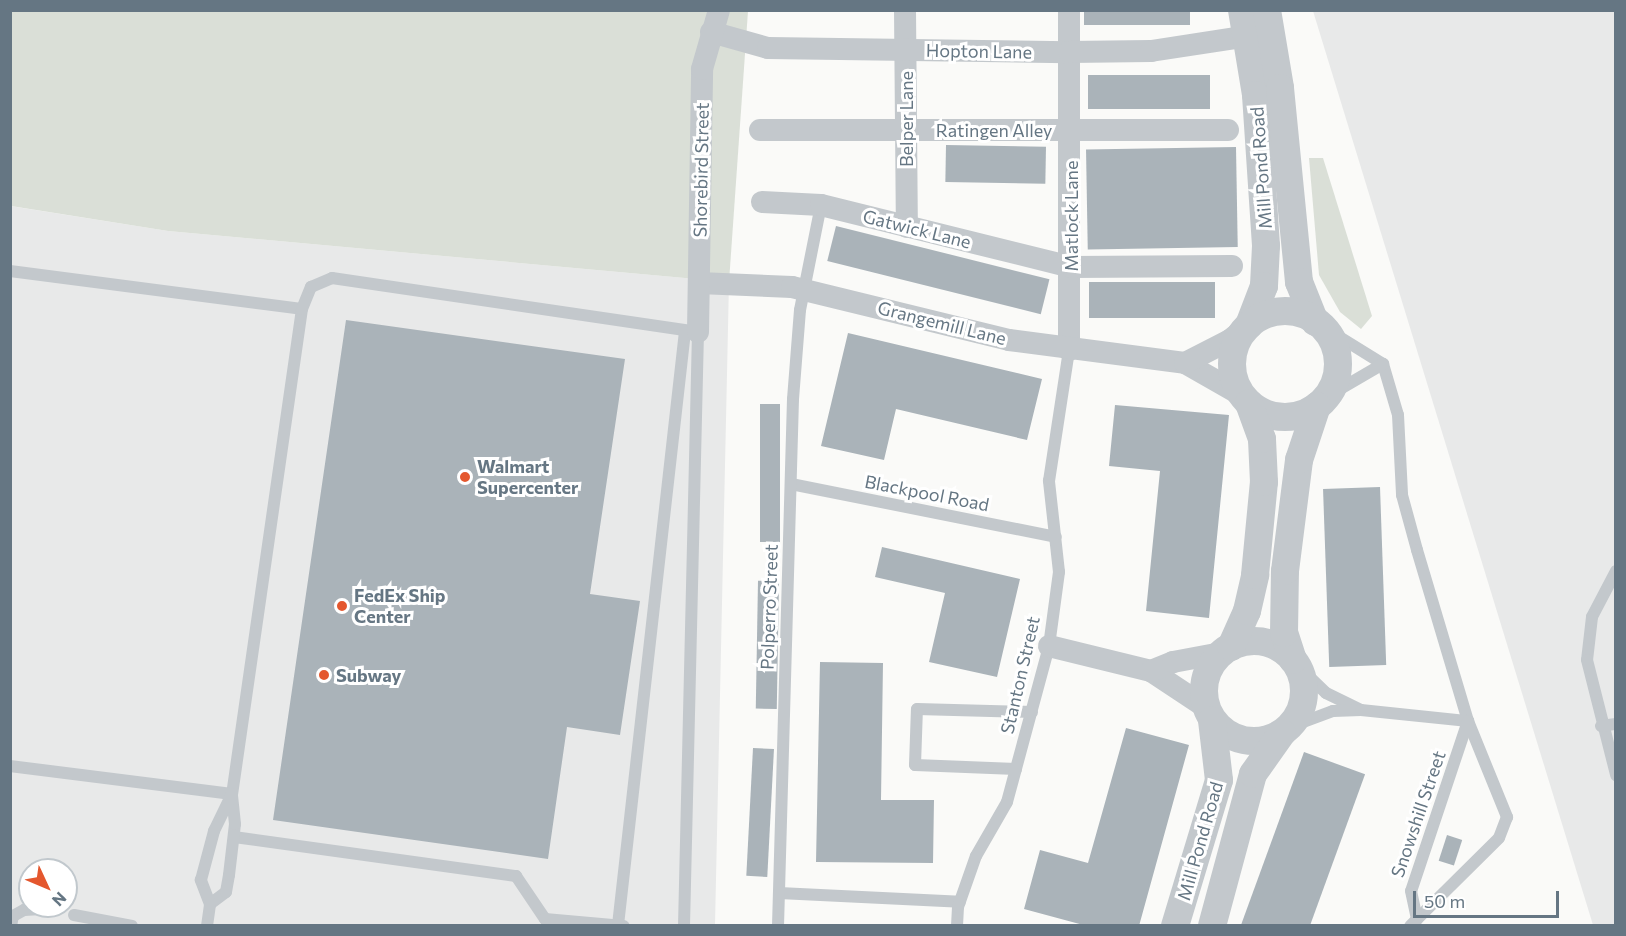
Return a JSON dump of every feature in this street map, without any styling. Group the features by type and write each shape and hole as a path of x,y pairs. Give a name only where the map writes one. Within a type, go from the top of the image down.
{"street":[{"name":"Shorebird Street","path":"691,332 699,283 702,69 719,10"},
{"name":"Belper Lane","path":"905,10 908,227"},
{"name":"Matlock Lane","path":"1069,10 1071,267 1069,350"},
{"name":"Mill Pond Road","path":"1212,926 1253,774 1286,730 1304,696 1304,682 1284,633 1285,572 1299,460 1322,401 1338,369 1335,347 1320,325 1299,282 1280,88 1267,10"},
{"name":"Hopton Lane","path":"711,32 768,48 1151,51 1245,23"},
{"name":"Mill Pond Road","path":"1175,926 1219,780 1203,690 1206,674 1226,650 1246,610 1255,575 1264,482 1262,439 1232,364 1234,349 1249,325 1264,286 1266,246 1256,95 1245,23"},
{"name":"Ratingen Alley","path":"760,130 1228,130"},
{"name":"Gatwick Lane","path":"762,202 821,205 1071,267 1232,266"},
{"name":"Grangemill Lane","path":"699,283 804,290 1010,340 1069,350 1185,363"},
{"path":"1185,363 1230,340 1249,325 1284,311 1306,315 1320,325"},
{"path":"1185,363 1275,416 1304,413 1322,401"},
{"path":"1151,671 1173,662 1226,650 1252,640 1266,642 1294,661"},
{"path":"1049,646 1151,671 1209,714 1222,731 1252,741 1286,730"}],"lane":[{"name":"Polperro Street","path":"778,926 793,399 804,290 821,205"},
{"path":"10,271 302,309"},
{"path":"210,904 226,892 234,837 232,794 304,296 311,287 332,278 691,332"},
{"path":"1320,325 1383,364 1398,415 1402,495 1468,721 1507,817 1499,838 1413,922"},
{"path":"234,837 516,876 545,919 621,925 691,332"},
{"path":"684,926 691,332"},
{"name":"Stanton Street","path":"957,926 960,902 976,856 1007,802 1049,646 1059,572 1049,480 1069,350"},
{"path":"1322,401 1383,364"},
{"name":"Blackpool Road","path":"791,484 1056,537"},
{"path":"1616,571 1592,617 1587,660 1601,726 1616,776"},
{"path":"1294,661 1326,693 1360,710"},
{"path":"1016,769 915,765 917,709 1032,712"},
{"path":"1286,730 1333,711 1360,710 1468,721"},
{"name":"Snowshill Street","path":"1413,922 1411,891 1468,721"},
{"path":"1601,726 1616,724"},
{"path":"10,766 232,794"},
{"path":"207,926 210,904 201,880 214,831 232,794"},
{"path":"779,893 960,902"},
{"path":"11,926 13,916 18,913"},
{"path":"78,916 132,926"}],"shaded area":[{"path":"10,11 748,11 729,282 168,231 11,206"},
{"path":"1313,11 1615,11 1615,925 1593,925"},
{"path":"1309,158 1323,158 1372,316 1361,329 1340,312 1319,275"},
{"path":"10,206 168,231 729,282 715,925 11,925"}],"building":[{"path":"1084,10 1190,10 1190,25 1084,25"},
{"path":"1088,75 1210,75 1210,109 1088,109"},
{"path":"946,145 1046,147 1045,184 945,182"},
{"path":"1236,147 1238,247 1088,250 1086,150"},
{"path":"836,226 1049,279 1041,314 827,261"},
{"path":"1089,282 1215,282 1215,318 1089,318"},
{"name":"Walmart Supercenter","path":"346,320 625,359 590,594 640,601 620,735 567,727 548,859 273,820"},
{"path":"848,333 1042,379 1027,440 896,409 884,460 821,446"},
{"path":"760,404 780,404 780,542 760,542"},
{"path":"1115,405 1229,415 1209,618 1146,611 1160,471 1109,466"},
{"path":"1380,487 1386,665 1329,667 1323,489"},
{"path":"882,547 1020,579 997,677 929,662 945,593 875,577"},
{"path":"758,581 779,581 777,709 756,709"},
{"path":"820,662 883,663 881,800 934,800 933,863 816,862"},
{"path":"1126,728 1189,745 1139,926 1087,926 1024,909 1040,850 1088,863"},
{"path":"753,748 774,749 767,877 746,876"},
{"path":"1304,752 1365,774 1310,926 1241,926"},
{"path":"1447,835 1462,840 1454,866 1439,861"}],"place":[{"name":"Walmart Supercenter","path":"465,477"},
{"name":"FedEx Ship Center","path":"342,606"},
{"name":"Subway","path":"324,675"}]}
